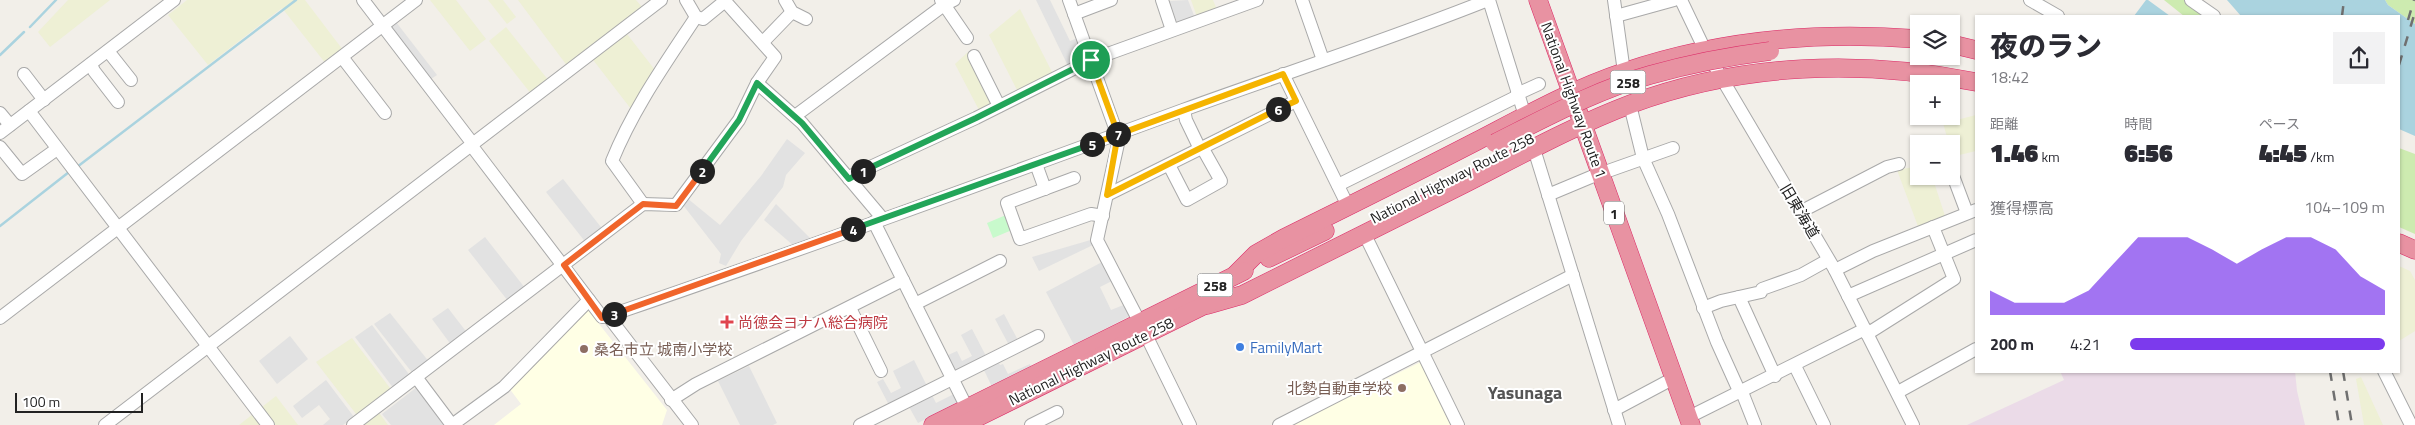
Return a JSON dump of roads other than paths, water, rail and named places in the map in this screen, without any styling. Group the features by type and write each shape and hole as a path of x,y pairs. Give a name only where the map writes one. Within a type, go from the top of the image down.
{"highway":[{"name":"National Highway Route 1","path":"1538,0 1690,421"},
{"path":"1235,275 1256,254 1572,92 1624,72 1705,50 1756,41 1867,35 1910,38"},
{"name":"National Highway Route 258","path":"1771,56 1794,48 1878,47 1910,49"},
{"path":"1960,49 1975,50"},
{"path":"1960,52 1975,59"},
{"name":"National Highway Route 258","path":"1142,327 1206,305 1498,148 1560,110 1649,75 1729,56 1874,58 1975,72"},
{"path":"1206,305 1242,295 1583,125 1659,95 1722,80 1774,71 1858,68 1911,71 1975,82"},
{"name":"National Highway Route 258","path":"933,425 969,419 1235,275 1498,148"},
{"path":"2400,243 2415,250"},
{"path":"2400,256 2415,262"}],"street":[{"path":"0,113 5,129 174,0"},
{"path":"363,0 602,318 1283,74 1421,27 1489,0 1525,116"},
{"path":"0,318 416,0"},
{"path":"105,425 661,0"},
{"path":"686,0 696,17"},
{"path":"353,425 643,204 676,206 739,120 757,83 775,57 725,0 703,18 696,17"},
{"path":"785,0 792,12 806,19"},
{"path":"1069,0 1118,134 1097,240 1190,425"},
{"path":"1074,14 1111,0"},
{"path":"1162,0 1172,30"},
{"path":"849,179 1091,60 1257,0"},
{"path":"1302,0 1323,60"},
{"path":"1614,0 1624,72"},
{"path":"1616,16 1674,0"},
{"name":"旧東海道","path":"1681,0 1705,50 1848,296 1913,425"},
{"path":"2030,0 2056,15"},
{"path":"2191,0 2213,15"},
{"path":"795,116 946,2 967,38"},
{"path":"763,42 792,12"},
{"path":"643,204 612,161 627,127 658,71 696,17"},
{"path":"1960,46 1975,40"},
{"path":"108,51 131,80"},
{"path":"974,56 999,106"},
{"path":"342,57 385,113"},
{"path":"91,64 94,71 118,102"},
{"path":"24,74 44,100"},
{"path":"1283,74 1348,206"},
{"path":"757,83 795,116 849,179 878,220 903,280 952,379 969,419"},
{"path":"1338,185 1539,84"},
{"path":"1107,195 1296,101"},
{"path":"1630,105 1643,158 1668,214 1703,308 1755,425"},
{"path":"1169,165 1187,200 1222,181 1186,120 1184,110"},
{"path":"29,111 268,425"},
{"path":"0,147 22,174 57,149"},
{"path":"1548,195 1673,148"},
{"path":"1534,149 1615,420 1674,378"},
{"path":"1036,164 1045,189"},
{"path":"1800,212 1887,167 1899,164"},
{"path":"1074,178 1007,202 1020,240 1091,214 1103,216"},
{"path":"1703,308 1761,292 1762,289 1873,251 1971,211 1958,185"},
{"path":"1690,421 1741,392 1866,332 1954,280 1933,227"},
{"path":"1364,234 1458,425"},
{"path":"1848,296 1975,240"},
{"path":"915,304 1000,261"},
{"path":"1278,425 1573,275"},
{"path":"671,400 696,384 903,280"},
{"path":"1738,297 1775,376"},
{"path":"416,377 452,425 504,387 589,300"},
{"path":"850,308 882,371"},
{"path":"608,316 692,425"},
{"path":"860,425 1038,336"},
{"path":"1898,392 1975,350"},
{"path":"1795,366 1824,425"},
{"path":"2385,373 2410,411 2412,425"},
{"path":"1031,425 1057,412"}],"water":[{"path":"2148,0 2169,15 2135,15"},
{"path":"2227,0 2385,0 2388,5 2415,24 2415,136 2400,129 2400,15 2240,15"}],"waterway":[{"path":"30,27 56,0"},
{"path":"77,167 296,0"},
{"path":"0,55 24,32"},
{"path":"0,226 69,172"}],"railway":[{"path":"2342,15 2344,0"},
{"path":"2408,20 2414,0"},
{"path":"2400,62 2415,12"},
{"path":"2330,373 2339,425"},
{"path":"2343,373 2352,425"}],"place":[{"name":"尚徳会ヨナハ総合病院","path":"727,322"},
{"name":"FamilyMart","path":"1240,347"},
{"name":"桑名市立 城南小学校","path":"584,349"},
{"name":"北勢自動車学校","path":"1402,388"}],"district":[{"name":"Yasunaga","path":"1525,392"}]}
